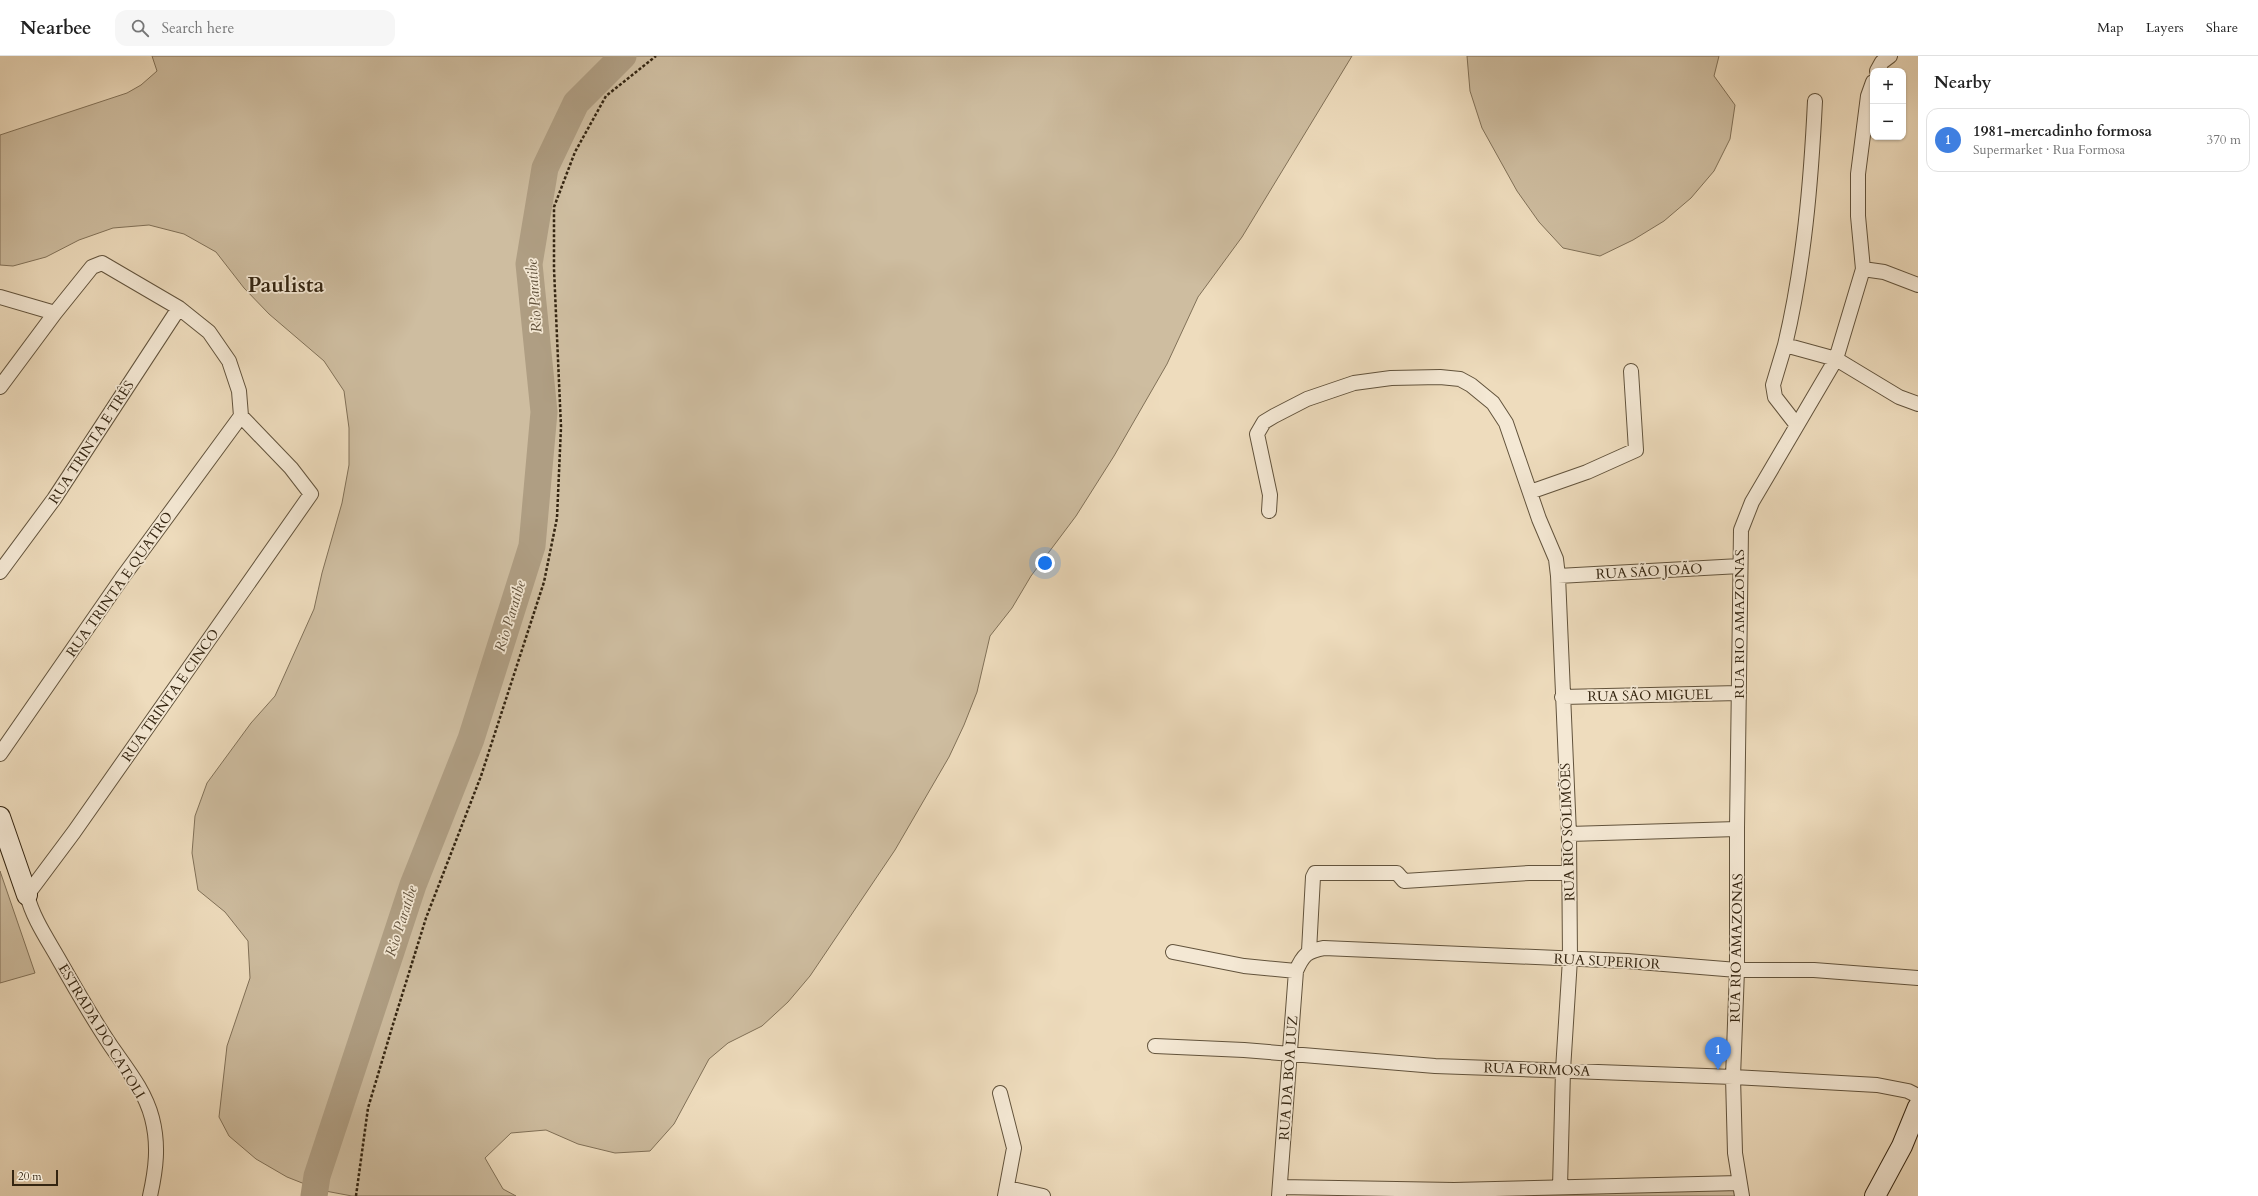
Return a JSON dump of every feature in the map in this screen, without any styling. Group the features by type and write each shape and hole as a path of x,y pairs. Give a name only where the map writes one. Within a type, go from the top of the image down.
{"main road":[{"path":"0,818 27,895"},
{"path":"1875,1196 1902,1146 1918,1107"}],"street":[{"path":"1879,68 1882,62 1890,56"},
{"name":"RUA RIO AMAZONAS","path":"1740,1189 1735,1145 1733,1077 1737,970 1740,540 1744,521 1752,502 1796,424 1836,359 1863,269 1858,224 1858,174 1867,103 1870,92"},
{"path":"1796,424 1775,397 1773,385 1785,345 1800,265 1812,154 1815,101"},
{"path":"0,387 55,313 92,267 102,263 179,308 209,332 229,361 239,391 241,416"},
{"path":"1863,269 1884,272 1918,285"},
{"path":"0,297 55,313"},
{"name":"RUA TRINTA E TRÊS","path":"0,572 54,499 179,308"},
{"path":"1785,345 1836,359 1899,397 1918,404"},
{"path":"1528,487 1587,472 1636,450 1631,371"},
{"name":"RUA RIO SOLIMÕES","path":"1269,511 1270,495 1257,434 1261,425 1274,416 1307,399 1354,383 1372,379 1440,377 1460,379 1471,385 1493,403 1502,414 1528,487 1556,558 1558,576 1569,834 1570,959 1563,1070 1560,1187"},
{"name":"RUA TRINTA E CINCO","path":"27,895 74,832 311,494 291,468 241,416"},
{"name":"RUA TRINTA E QUATRO","path":"0,754 122,578 241,416"},
{"name":"RUA SÃO JOÃO","path":"1558,576 1740,566"},
{"name":"RUA SÃO MIGUEL","path":"1562,697 1739,693"},
{"path":"1569,834 1737,829"},
{"name":"RUA DA BOA LUZ","path":"1279,1191 1290,1054 1301,961 1314,873 1397,873 1404,881 1529,873 1569,873"},
{"name":"ESTRADA DO CATOLI","path":"27,895 32,911 43,932 108,1041 142,1092 152,1118 157,1155 150,1196"},
{"name":"RUA SUPERIOR","path":"1172,952 1244,966 1301,961 1324,948 1627,961 1737,970 1814,970 1918,978"},
{"name":"RUA FORMOSA","path":"1155,1046 1290,1054 1435,1066 1733,1077 1884,1086 1908,1091 1918,1096"},
{"path":"1000,1093 1014,1148 1006,1192 1043,1196"},
{"path":"1279,1191 1446,1190 1560,1187 1740,1189"}],"path":[{"path":"356,1196 368,1108 426,918 481,776 544,582 557,518 561,427 554,269 554,207 575,152 606,96 656,56"}],"shaded area":[{"path":"152,56 1352,56 1242,237 1198,297 1167,364 1114,456 1076,516 1031,576 1012,608 990,636 977,692 964,725 949,757 895,850 810,976 788,1002 762,1026 728,1043 709,1059 674,1124 650,1151 615,1153 578,1144 546,1130 511,1133 485,1158 503,1189 516,1196 352,1196 320,1190 287,1177 256,1159 229,1136 219,1117 227,1046 250,978 248,941 225,912 198,890 192,853 195,816 207,783 251,723 275,696 314,609 322,573 342,503 349,465 349,428 344,391 324,361 269,314 244,288 216,252 184,234 149,225 113,228 79,240 46,257 13,266 0,265 0,135 127,93 141,85 157,71"},
{"path":"1467,56 1719,56 1714,76 1735,105 1730,139 1714,171 1691,198 1664,221 1633,240 1600,256 1563,248 1539,222 1517,191 1482,128 1470,91"},
{"path":"0,871 35,973 0,983"},
{"path":"1735,1187 1737,1196 1529,1196 1529,1194"}],"waterway":[{"name":"Rio Paratibe","path":"314,1196 317,1176 413,885 471,739 532,546 544,412 529,264 545,168 576,103 623,56"}],"place":[{"name":"1981-mercadinho formosa","path":"1718,1070"}],"district":[{"name":"Paulista","path":"286,284"}]}
